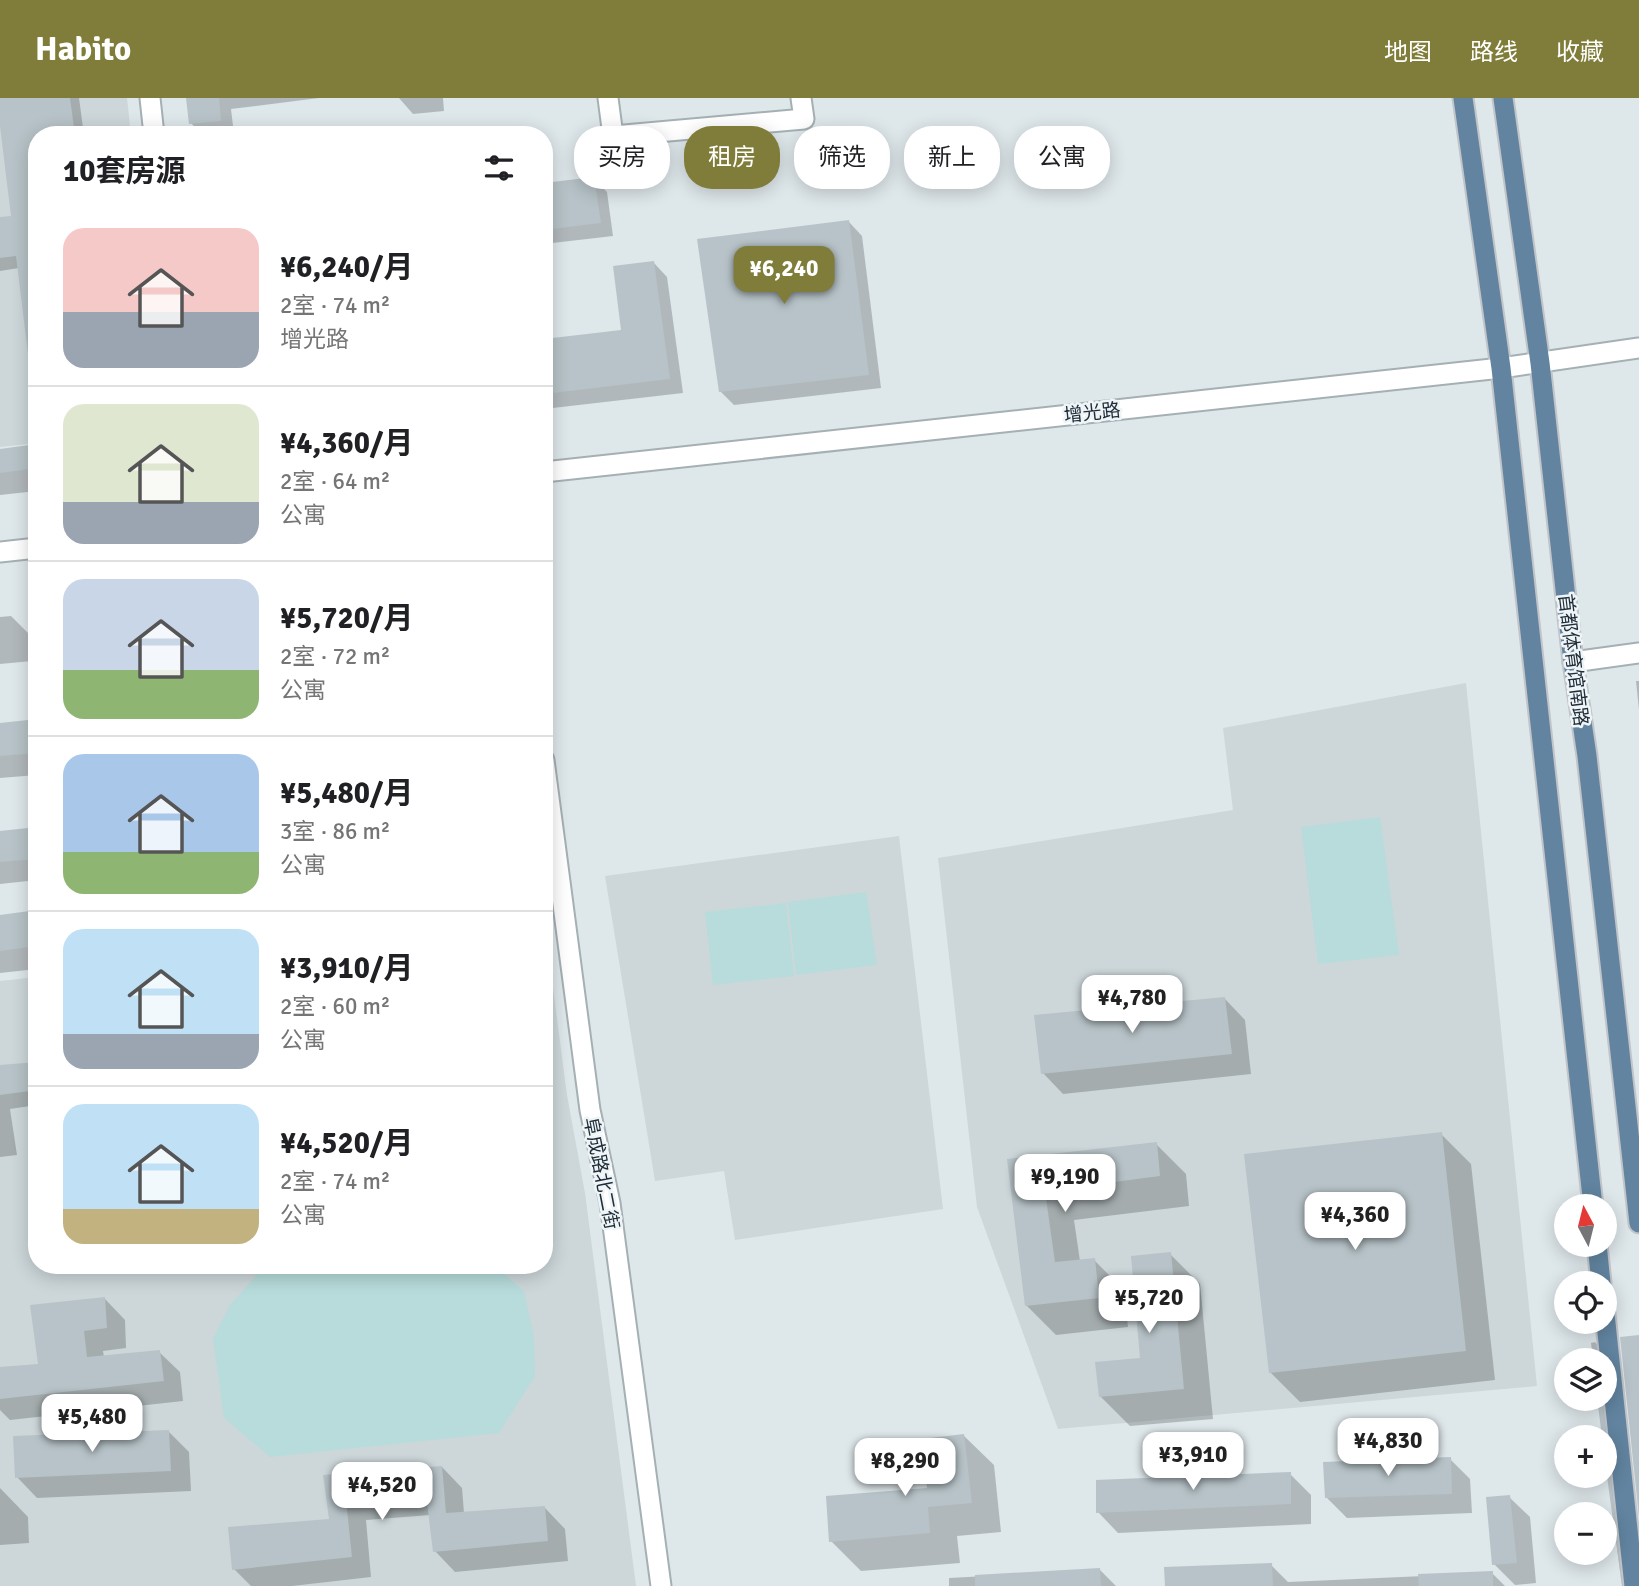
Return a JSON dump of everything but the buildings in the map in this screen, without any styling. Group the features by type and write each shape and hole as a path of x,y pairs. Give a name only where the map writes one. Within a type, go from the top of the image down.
{"main road":[{"name":"首都体育馆南路","path":"1463,98 1501,368 1592,1194"},
{"name":"首都体育馆南路","path":"1503,98 1540,363 1639,1223"},
{"path":"1607,1334 1634,1586"}],"street":[{"path":"150,98 153,126"},
{"path":"608,98 613,136 804,120 801,98"},
{"name":"增光路","path":"553,471 1501,368 1639,348"},
{"path":"0,552 28,549"},
{"path":"1573,662 1639,653"},
{"name":"阜成路北二街","path":"553,829 590,1111 610,1203 661,1586"}],"shaded area":[{"path":"0,98 127,98 130,126 28,126 28,444 0,447"},
{"path":"1466,683 1537,1386 1058,1429 977,1207 938,858 1233,810 1223,728"},
{"path":"1380,817 1399,955 1318,964 1301,827"},
{"path":"899,836 943,1209 735,1240 724,1171 655,1181 605,876"},
{"path":"866,892 877,965 796,975 788,902"},
{"path":"786,903 794,976 713,985 705,912"},
{"path":"28,978 28,1274 553,1274 553,988 567,1095 585,1193 636,1586 0,1586 0,981"},
{"path":"258,1274 504,1274 524,1291 534,1337 535,1376 499,1433 270,1457 224,1418 213,1339 230,1305"}]}
